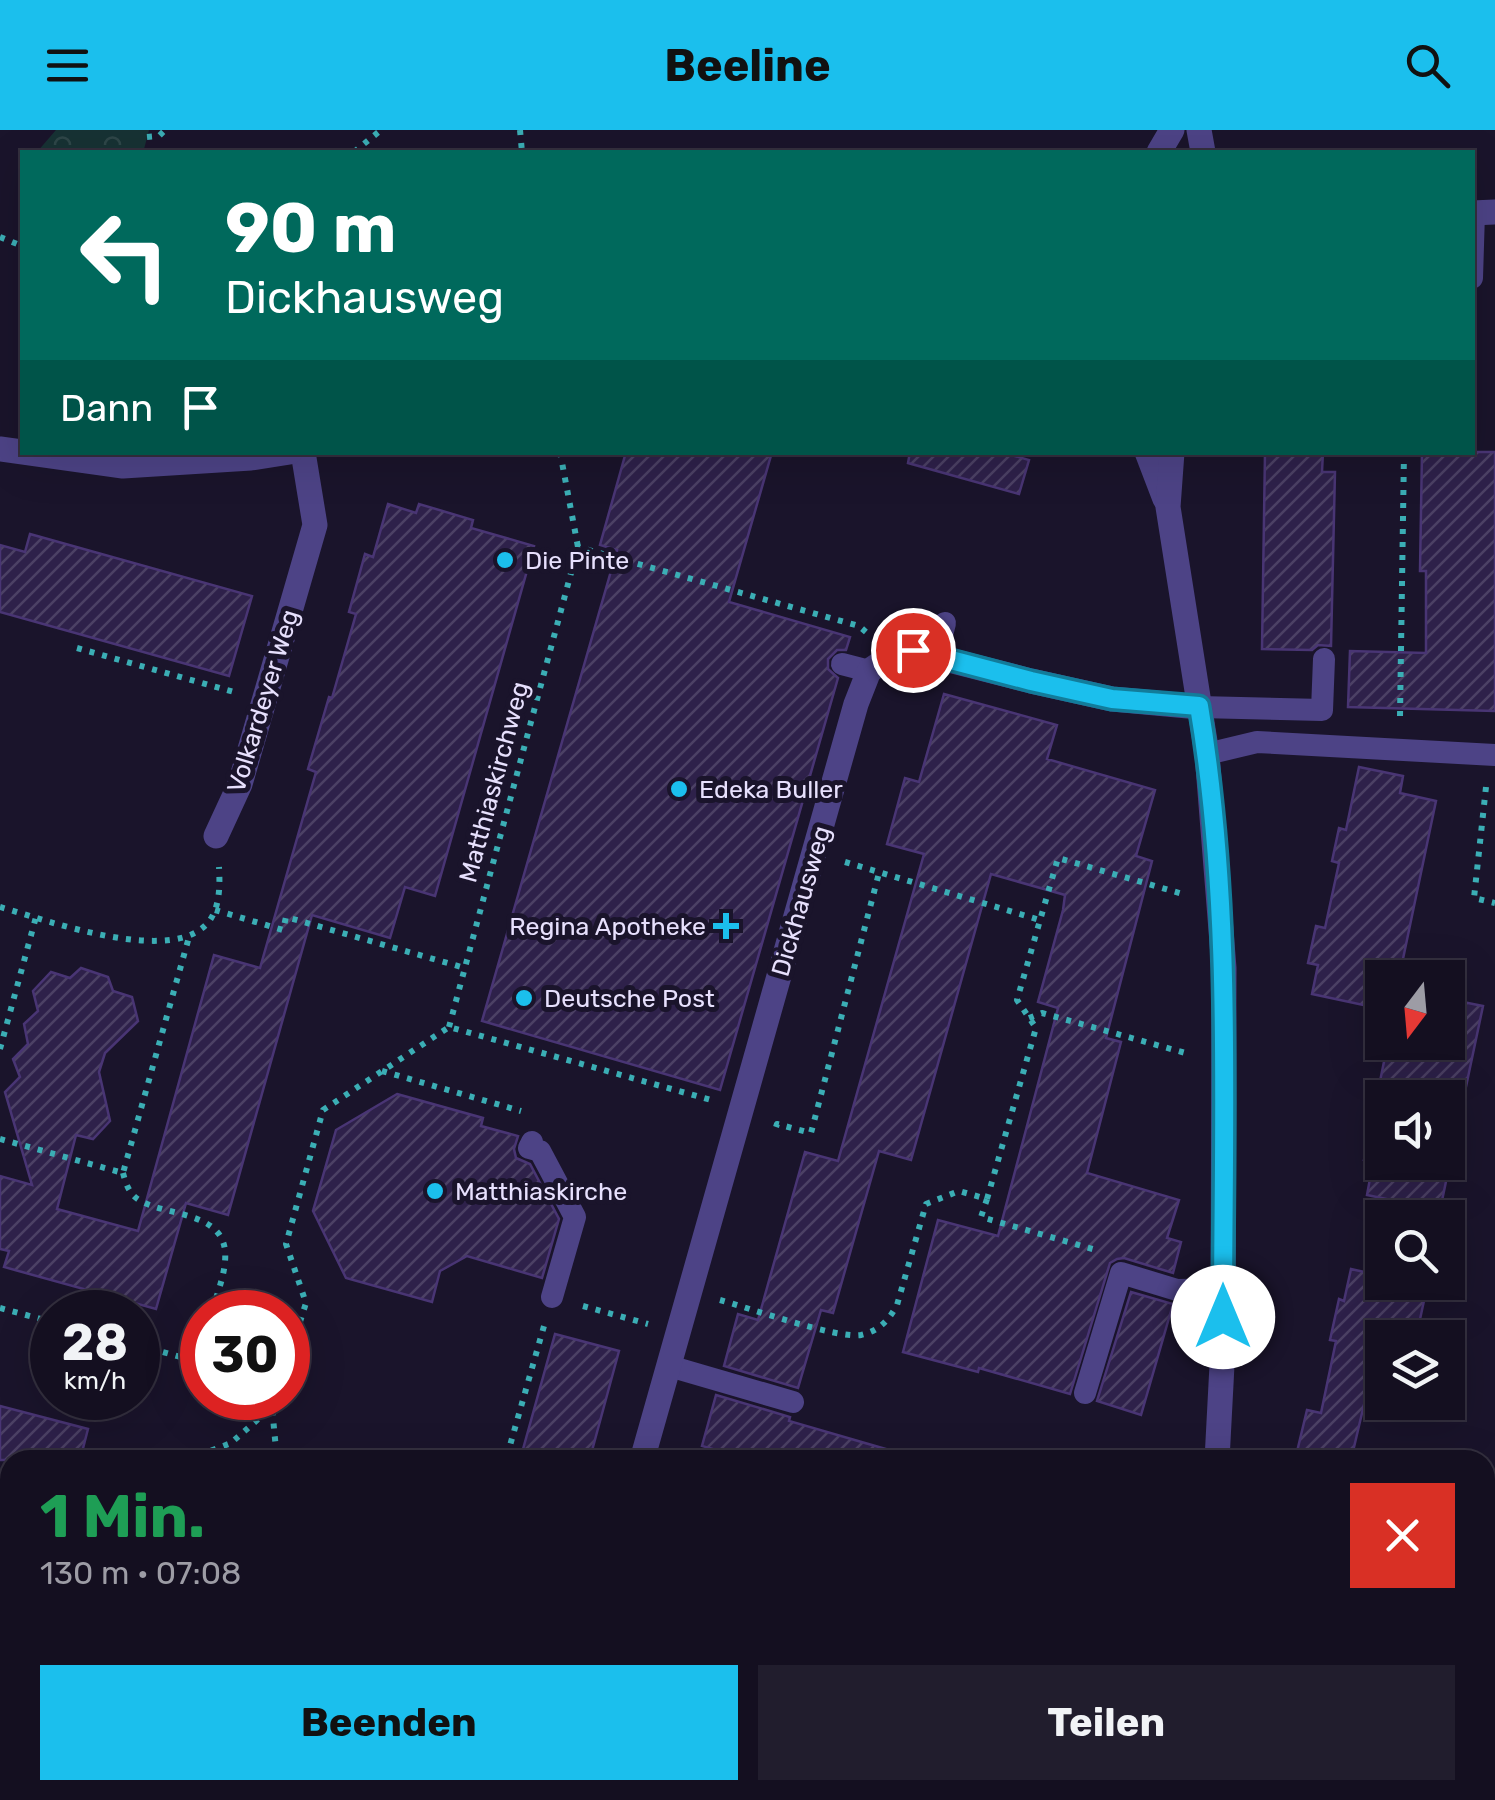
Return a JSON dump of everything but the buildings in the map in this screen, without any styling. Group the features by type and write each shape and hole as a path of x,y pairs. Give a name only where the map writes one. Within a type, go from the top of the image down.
{"street":[{"path":"43,455 123,466 270,455"},
{"name":"Volkardeyer Weg","path":"216,836 240,784 314,526 304,455"},
{"path":"1148,455 1168,507 1207,754 1220,904 1224,968 1223,1346 1218,1450"},
{"path":"1168,507 1172,455"},
{"path":"869,672 890,656 913,650 1112,699 1199,706"},
{"name":"Dickhausweg","path":"645,1450 856,704 869,672"}],"lane":[{"path":"937,655 946,623"},
{"path":"1199,706 1322,710 1324,659"},
{"path":"842,664 869,672"},
{"path":"1207,754 1257,742 1492,755"},
{"path":"532,1142 530,1148 540,1151 575,1216 552,1297"},
{"path":"1085,1393 1121,1273 1177,1290 1223,1289"},
{"path":"669,1366 793,1402"}],"path":[{"path":"147,137 159,136 165,130"},
{"path":"356,150 381,130"},
{"name":"Matthiaskirchweg","path":"449,1027 578,547 561,455"},
{"path":"1400,718 1404,455"},
{"path":"578,547 860,626 890,656"},
{"path":"77,648 264,700"},
{"path":"1492,755 1474,898 1495,902"},
{"path":"0,907 128,940 189,937 208,923 215,910 220,888 216,836"},
{"path":"814,854 1040,920"},
{"path":"1106,1253 981,1217 1036,1028 1017,1000 1058,858 1220,904"},
{"path":"772,1141 777,1124 811,1133 879,873"},
{"path":"215,910 283,930 286,917 465,968"},
{"path":"0,1049 36,917"},
{"path":"189,937 123,1173 137,1200 213,1227 224,1248 224,1272 219,1290"},
{"path":"1029,1018 1042,1013 1224,1064"},
{"path":"301,1290 286,1244 322,1110 449,1027 742,1109"},
{"path":"382,1071 539,1116 532,1142"},
{"path":"0,1138 123,1173"},
{"path":"690,1291 836,1333 859,1336 889,1320 897,1305 926,1204 959,1191 986,1199"},
{"path":"509,1450 552,1297 679,1332"},
{"path":"0,1308 30,1316"},
{"path":"213,1450 232,1443 258,1420"},
{"path":"274,1420 278,1450"}],"green space":[{"path":"56,130 149,130 144,149 147,150 39,150"}],"place":[{"name":"Die Pinte","path":"505,560"},
{"name":"Edeka Buller","path":"679,789"},
{"name":"Regina Apotheke","path":"726,926"},
{"name":"Deutsche Post","path":"524,998"},
{"name":"Matthiaskirche","path":"435,1191"}],"route":[{"path":"913,650 1112,699 1199,706 1207,754 1224,968 1223,1317"}]}
